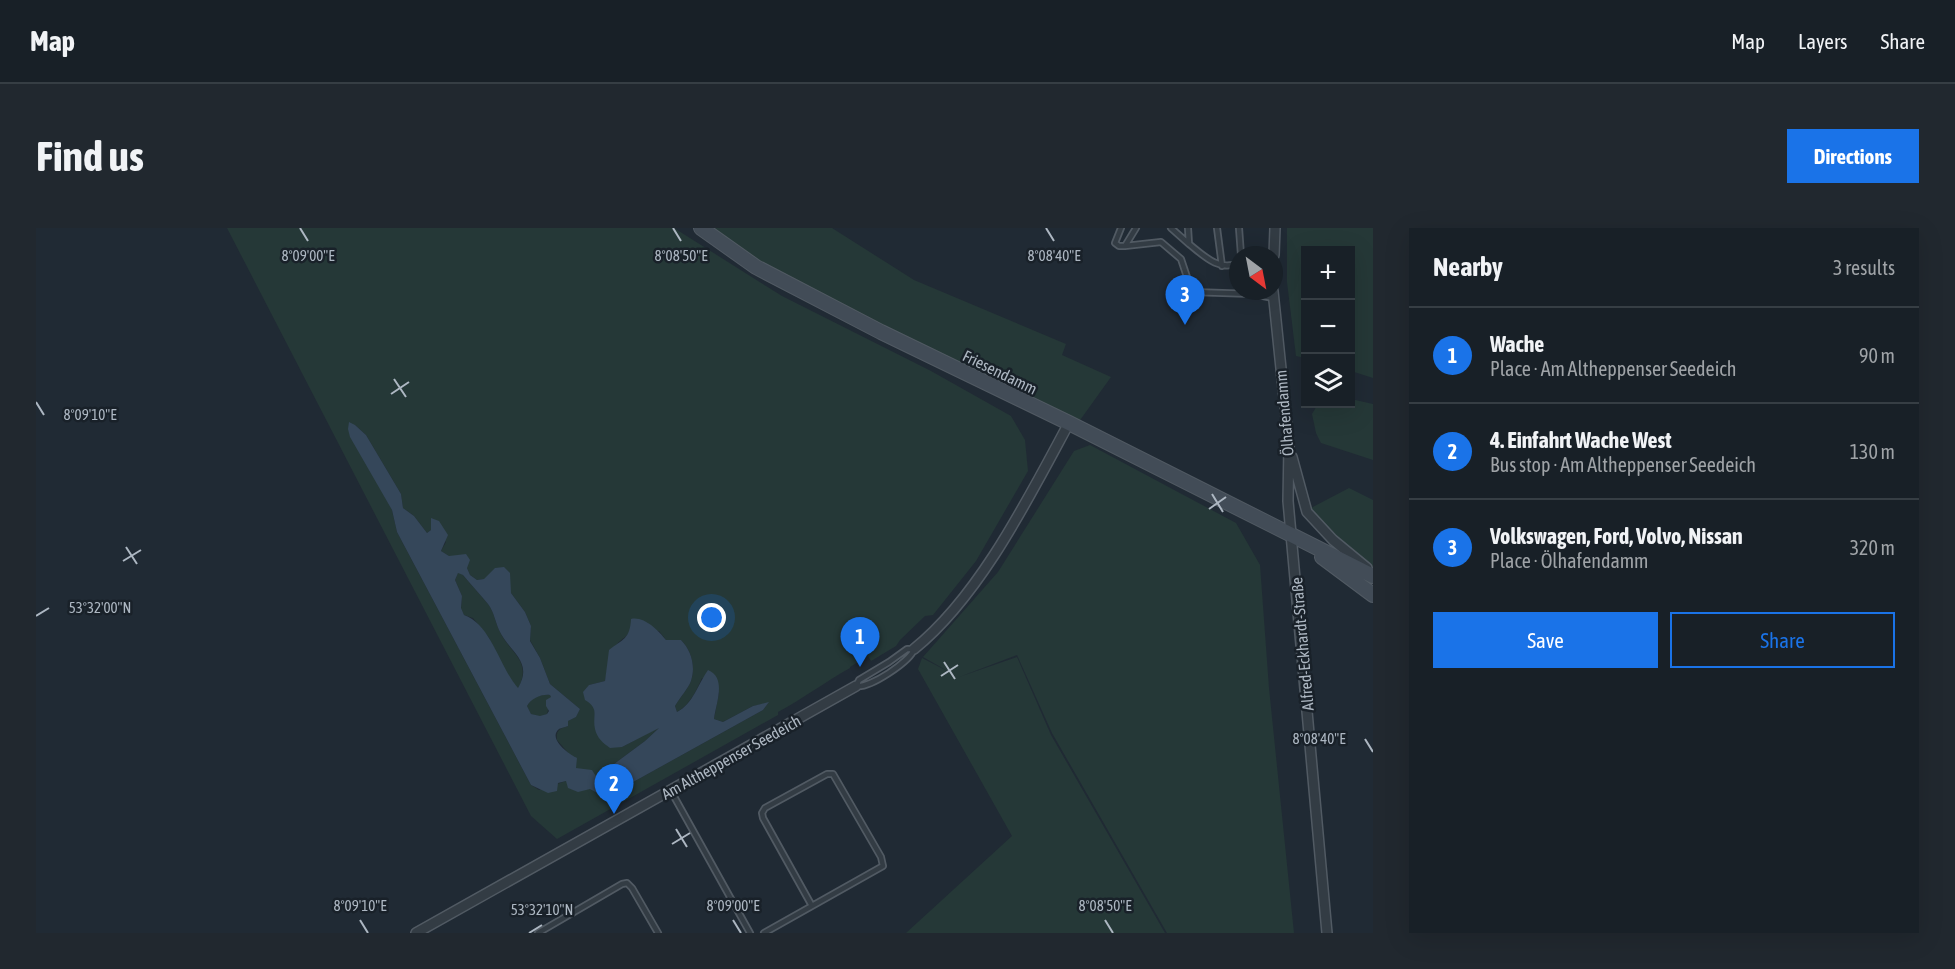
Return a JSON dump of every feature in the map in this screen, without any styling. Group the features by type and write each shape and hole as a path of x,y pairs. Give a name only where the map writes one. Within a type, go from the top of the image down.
{"main road":[{"name":"Friesendamm","path":"701,228 756,267 881,332 1373,574"},
{"name":"Friesendamm","path":"1291,535 1373,595"}],"street":[{"path":"1274,246 1275,228"},
{"name":"Ölhafendamm","path":"1274,300 1289,446 1288,501 1291,535"},
{"name":"Am Altheppenser Seedeich","path":"914,649 952,611 988,564 1069,423"},
{"name":"Friesendamm","path":"1289,446 1307,512 1333,540 1373,574"},
{"name":"Alfred-Eckhardt-Straße","path":"1291,535 1327,933"},
{"name":"Am Altheppenser Seedeich","path":"416,933 856,686"}],"lane":[{"path":"1121,228 1115,243 1119,246 1161,242 1181,259 1192,292 1229,293"},
{"path":"1125,246 1136,228"},
{"path":"1171,228 1209,260 1222,266 1229,266"},
{"path":"1188,228 1189,244"},
{"path":"1217,228 1222,266"},
{"path":"1239,228 1240,246"},
{"name":"Am Altheppenser Seedeich","path":"856,686 859,680 907,649 914,649"},
{"path":"764,933 812,906 883,866 881,857 832,774 827,774 765,808 762,813 762,818 812,906"},
{"path":"671,791 750,933"},
{"path":"538,933 622,884 627,884 632,888 657,933"}],"green space":[{"path":"227,228 674,228 782,296 931,371 1011,416 1025,440 1028,471 976,561 933,615 925,616 896,646 871,661 868,656 778,712 778,715 557,839 531,816","holes":["355,425 366,435 401,494 403,508 414,516 427,533 431,530 446,542 441,551 467,568 470,575 477,580 484,579 511,593 525,612 531,626 530,640 550,684 580,709 576,717 568,721 568,726 560,729 557,734 557,740 570,755 575,768 605,784 612,783 614,764 661,726 622,747 595,719 589,685 605,681 611,652 630,630 659,631 666,640 681,640 687,649 693,664 692,675 690,684 675,706 677,712 689,702 702,678 719,693 714,719 723,722 753,706 768,703 763,710 617,791 590,789 566,781 539,790 531,785 397,532 392,510"]},
{"path":"709,228 832,228 914,280 1066,344 1062,355 1111,377 1078,423 759,264"},
{"path":"1287,228 1373,228 1373,378 1355,372 1355,246 1301,246 1301,357 1296,356 1287,282"},
{"path":"1355,400 1373,404 1373,460 1321,443 1316,433 1312,414 1316,408 1355,408"},
{"path":"1090,445 1236,523 1260,565 1269,688 1294,933 1167,933 1052,733 1017,655 959,677 1017,657 1051,735 1165,933 906,933 1012,836 918,669 922,658 953,674 923,657 998,572 1074,451"},
{"path":"1349,488 1373,500 1373,574 1309,509"},
{"path":"458,572 488,604 503,638 518,657 523,671 518,689 507,675 489,638 473,618 464,615 461,609 462,596 455,580"},
{"path":"550,695 547,714 540,717 531,714 527,706 531,700"}],"water":[{"path":"349,422 366,435 401,494 403,508 414,516 427,533 431,530 431,518 439,521 448,535 441,551 449,556 466,554 470,560 467,568 470,575 477,580 484,579 495,568 504,567 510,573 511,593 525,612 531,626 530,641 540,658 550,684 580,709 576,717 568,721 568,726 559,729 556,733 561,746 577,758 576,768 592,770 600,780 612,783 614,764 659,728 622,747 610,748 597,735 594,709 585,700 583,692 589,685 605,681 609,650 627,635 631,619 646,622 666,640 681,640 692,659 690,684 675,706 677,712 691,699 708,670 714,674 719,685 714,719 723,722 753,706 769,702 763,710 617,791 599,794 590,789 578,792 568,788 566,781 558,783 557,791 548,793 531,785 397,532 392,510 350,437","holes":["458,573 463,575 488,604 503,638 522,664 522,679 518,688 481,627 464,615 461,608 462,596 455,580","550,695 551,697 546,700 549,711 547,714 540,716 531,714 527,706 531,701 540,696"]}],"place":[{"name":"Volkswagen, Ford, Volvo, Nissan","path":"1185,325"},
{"name":"Wache","path":"860,667"},
{"name":"4. Einfahrt Wache West","path":"614,814"}]}
